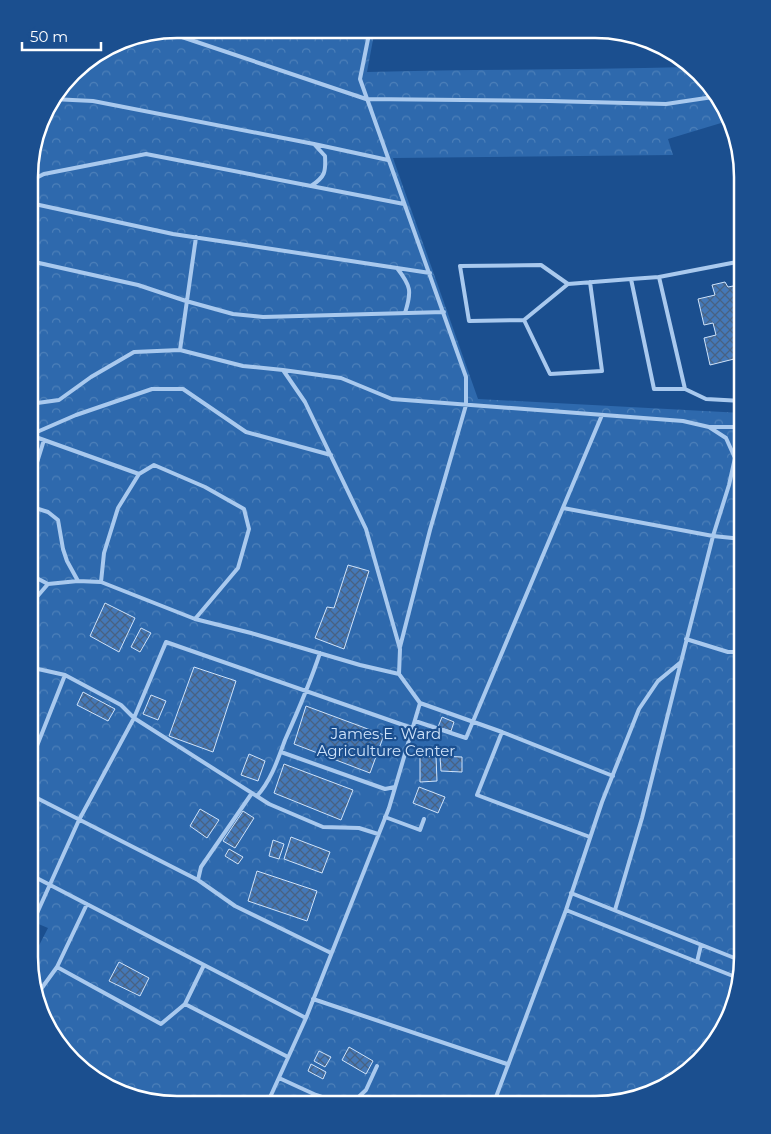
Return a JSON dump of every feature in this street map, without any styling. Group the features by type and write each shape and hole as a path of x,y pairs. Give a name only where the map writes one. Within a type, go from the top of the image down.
{"lane":[{"path":"185,38 366,99 549,100 666,104 708,97"},
{"path":"368,38 360,79 466,377 466,405 430,530 400,649 400,674 420,703 474,721 613,776"},
{"path":"61,99 94,101 388,160"},
{"path":"311,186 321,180 326,168 325,156 314,144"},
{"path":"38,177 44,174 146,154 404,204"},
{"path":"38,205 196,237 430,273"},
{"path":"180,350 196,237"},
{"path":"38,263 138,285 233,314 263,317 444,312"},
{"path":"568,284 541,265 460,266 469,321 524,320 568,284 659,277 734,263"},
{"path":"397,268 409,283 410,297 405,313"},
{"path":"659,277 684,389"},
{"path":"631,279 654,390 684,389 706,399 734,401"},
{"path":"524,320 550,374 602,370 590,282"},
{"path":"38,403 59,400 92,377 134,352 180,350 243,366 341,378 392,398 683,421 708,427 734,427"},
{"path":"283,370 305,402 366,529 400,649"},
{"path":"38,432 76,415 152,389 183,389 246,432 331,455"},
{"path":"415,721 466,738 602,415"},
{"path":"708,427 726,438 734,455"},
{"path":"38,438 139,474"},
{"path":"38,459 44,440"},
{"path":"615,910 642,818 686,639 734,464"},
{"path":"102,582 104,553 118,508 139,474 154,465 205,487 244,509 249,529 238,568 195,619"},
{"path":"563,508 734,538"},
{"path":"38,509 48,512 58,520 63,549 78,581"},
{"path":"38,579 48,584 78,581 102,582 195,619 251,633 360,665 400,674"},
{"path":"38,596 48,584"},
{"path":"686,639 733,652"},
{"path":"38,912 80,820 134,718 166,642 412,728"},
{"path":"257,796 262,790 307,691 320,653"},
{"path":"496,1096 566,910 590,837 639,709 658,681 681,662"},
{"path":"38,669 65,675 121,705 134,718 269,804 323,827 359,828 378,834"},
{"path":"38,743 65,675"},
{"path":"271,1096 306,1018 385,817 420,703"},
{"path":"502,732 477,795 590,837"},
{"path":"280,752 385,789 395,786"},
{"path":"198,880 201,867 252,793"},
{"path":"38,799 198,880 235,906 331,953"},
{"path":"385,817 420,830 424,820"},
{"path":"38,878 306,1018"},
{"path":"571,893 733,957"},
{"path":"41,989 57,967 87,904"},
{"path":"566,910 732,976"},
{"path":"697,962 701,945"},
{"path":"57,967 161,1024 185,1004 204,964"},
{"path":"313,999 507,1064"},
{"path":"185,1004 288,1058"},
{"path":"359,1096 366,1090 377,1066"},
{"path":"279,1078 319,1096"}],"green space":[{"name":"James E. Ward Agriculture Center","path":"168,38 373,38 367,72 680,67 699,85 710,99 722,123 668,139 673,155 393,158 478,399 734,413 733,966 726,1002 710,1035 686,1062 672,1073 639,1089 612,1095 159,1095 141,1092 107,1078 78,1056 61,1035 48,1011 39,975 38,947 48,928 38,924 38,177 42,141 52,115 66,92 85,72 107,56 132,45"}],"building":[{"path":"725,282 728,287 733,286 734,289 734,359 710,365 704,338 716,335 713,323 704,325 698,299 715,295 712,285"},
{"path":"348,565 369,571 344,649 315,638 327,607 334,608"},
{"path":"105,603 135,618 119,652 90,636"},
{"path":"141,628 151,633 140,652 131,647"},
{"path":"194,667 236,681 213,752 169,736"},
{"path":"83,692 115,709 108,721 77,705"},
{"path":"151,695 166,701 158,720 143,714"},
{"path":"306,706 384,735 370,773 294,744"},
{"path":"442,717 454,722 451,731 438,727"},
{"path":"249,754 265,761 258,781 241,775"},
{"path":"436,756 437,781 420,782 420,757"},
{"path":"440,756 462,757 462,772 441,771"},
{"path":"284,764 353,790 341,820 274,793"},
{"path":"419,787 445,797 438,813 413,803"},
{"path":"200,809 219,820 207,838 190,826"},
{"path":"243,811 254,818 235,848 223,841"},
{"path":"291,837 330,852 322,873 284,859"},
{"path":"273,840 284,844 279,859 269,856"},
{"path":"229,849 243,857 238,864 225,856"},
{"path":"257,871 317,891 307,921 248,901"},
{"path":"119,962 149,978 140,996 109,981"},
{"path":"349,1047 373,1061 366,1074 342,1060"},
{"path":"319,1051 331,1057 325,1067 314,1061"},
{"path":"311,1064 326,1072 323,1079 308,1071"}]}
